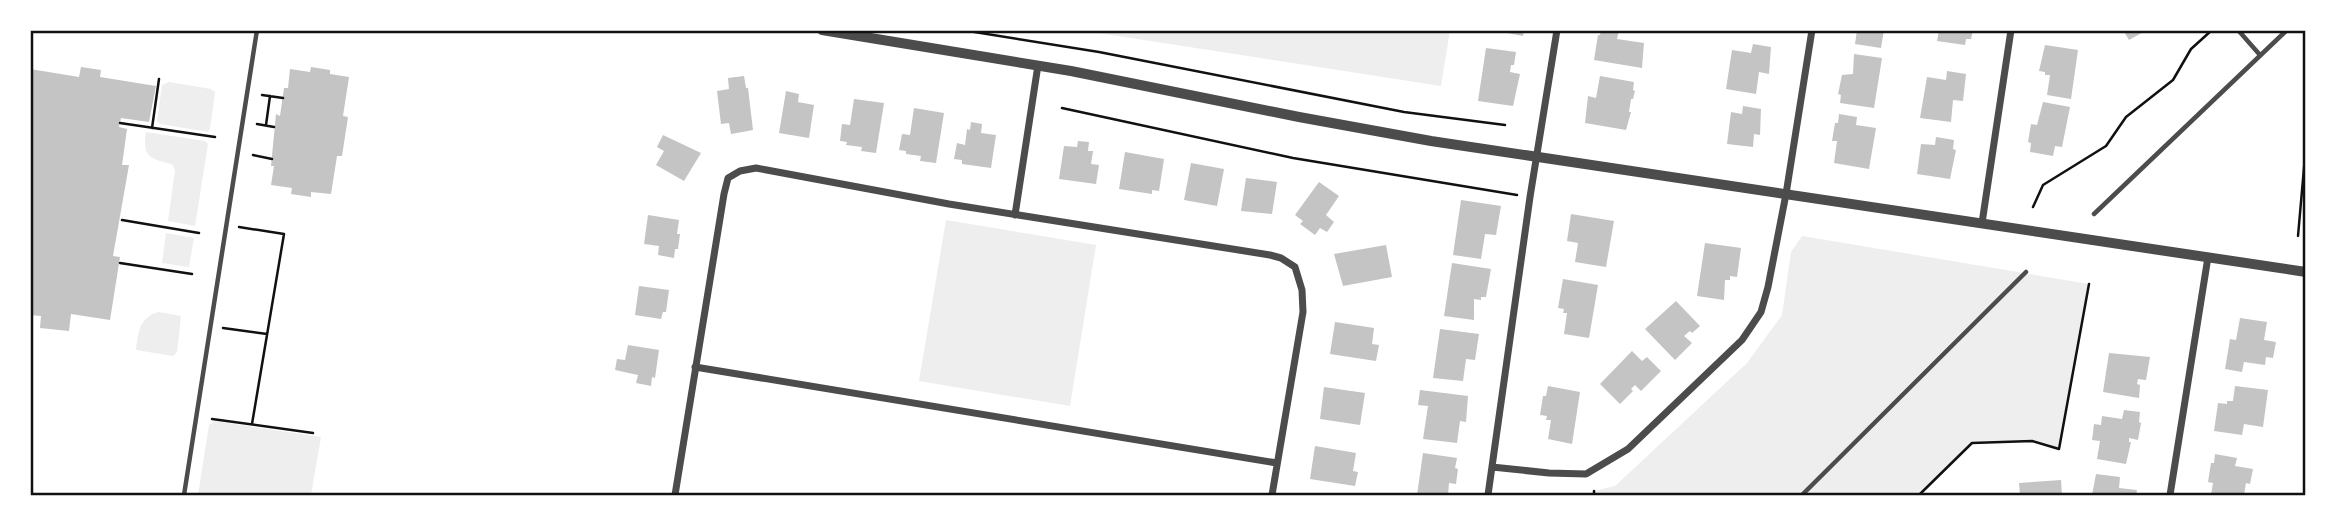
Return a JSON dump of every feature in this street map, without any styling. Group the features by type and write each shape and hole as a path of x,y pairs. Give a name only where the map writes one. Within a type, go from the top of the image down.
{"street":[{"path":"822,30 1038,65 1351,127 2306,272"},
{"path":"1488,495 1536,156 1557,30"},
{"path":"1492,467 1586,474 1628,449 1742,340 1760,312 1764,300 1786,194 1812,30"},
{"path":"1982,223 2011,30"},
{"path":"1015,215 1038,65"},
{"path":"675,495 728,178 756,168 1015,215 1281,258 1295,267 1303,290 1303,312 1272,495"},
{"path":"2170,495 2208,257"},
{"path":"695,367 1277,463"}],"lane":[{"path":"184,495 257,30"},
{"path":"2238,30 2260,55"},
{"path":"2094,214 2287,30"},
{"path":"1802,495 2026,272"}],"path":[{"path":"961,30 1099,52 1404,112 1505,125"},
{"path":"2033,207 2043,185 2106,146 2126,117 2174,80 2191,49 2212,30"},
{"path":"152,128 159,79"},
{"path":"262,95 283,98"},
{"path":"266,125 270,96"},
{"path":"1062,108 1293,158 1517,195"},
{"path":"120,123 215,137"},
{"path":"257,124 274,127"},
{"path":"2298,236 2306,145"},
{"path":"253,155 272,159"},
{"path":"122,220 199,233"},
{"path":"239,227 284,234 252,424"},
{"path":"120,263 192,274"},
{"path":"1919,495 1972,443 2032,441 2059,449 2089,284"},
{"path":"223,328 267,334"},
{"path":"212,419 313,433"}],"shaded area":[{"path":"1079,30 1450,30 1441,86"},
{"path":"169,82 215,92 208,132 160,124 157,121 162,85"},
{"path":"146,132 205,141 208,144 195,226 168,221 175,170 172,164 149,155 145,147"},
{"path":"946,220 1096,245 1070,406 919,381"},
{"path":"166,233 194,238 189,267 162,263"},
{"path":"1802,236 2089,284 2059,449 2032,441 1972,443 1919,495 1594,495 1594,491 1615,486 1747,363 1782,315 1791,252"},
{"path":"159,312 181,316 177,352 173,356 136,350 143,322"},
{"path":"215,421 321,437 311,495 198,495 209,425"}],"building":[{"path":"1491,30 1524,30 1523,36"},
{"path":"1601,30 1619,30 1617,39 1644,43 1642,68 1594,60"},
{"path":"1857,30 1884,30 1881,48 1855,44"},
{"path":"1939,30 1973,30 1971,39 1966,39 1965,45 1937,41"},
{"path":"2123,30 2147,30 2129,40"},
{"path":"1753,44 1771,47 1769,74 1759,72 1756,94 1726,89 1732,50 1751,53"},
{"path":"2045,45 2078,50 2071,99 2047,95 2050,75 2039,71"},
{"path":"1486,48 1516,52 1510,72 1520,74 1513,106 1478,101"},
{"path":"1854,54 1882,58 1874,108 1840,103 1841,95 1838,94 1842,75 1853,74"},
{"path":"81,67 101,70 100,77 156,86 149,122 121,118 119,127 127,129 122,165 129,165 113,256 120,257 110,320 71,314 69,331 40,328 41,316 30,315 30,69 79,77"},
{"path":"311,67 349,77 343,116 348,117 342,156 337,156 331,194 311,192 311,197 291,194 292,188 271,185 274,166 271,166 276,114 280,116 290,69 310,72"},
{"path":"1947,71 1966,74 1963,101 1953,100 1951,122 1920,118 1927,77 1946,80"},
{"path":"744,76 753,130 731,134 729,123 721,124 717,91 729,89 728,78"},
{"path":"1600,76 1634,82 1635,91 1626,130 1585,123 1588,96 1596,98"},
{"path":"786,91 799,94 798,102 814,105 809,138 779,133"},
{"path":"854,99 884,103 876,153 861,151 862,147 846,145 847,142 840,141 842,124 850,125"},
{"path":"2043,102 2070,107 2062,147 2055,146 2053,156 2030,152 2031,143 2028,142 2031,124 2037,125"},
{"path":"1743,106 1761,109 1760,135 1754,134 1753,147 1727,144 1731,112 1742,114"},
{"path":"914,108 944,113 936,163 920,161 921,156 899,150 902,134 910,135"},
{"path":"1839,114 1857,117 1856,125 1876,128 1869,169 1834,163 1837,141 1832,141"},
{"path":"971,122 982,124 981,133 996,135 991,168 962,164 962,160 954,159 957,143 965,145 967,129 970,130"},
{"path":"663,135 701,153 684,181 656,165 664,151 657,147"},
{"path":"1936,137 1954,140 1953,149 1956,150 1950,179 1917,174 1921,144 1935,145"},
{"path":"1078,141 1089,142 1088,151 1093,151 1091,164 1099,165 1096,184 1059,179 1064,146 1077,147"},
{"path":"1125,152 1164,159 1159,191 1152,190 1152,194 1119,189"},
{"path":"1191,163 1224,169 1217,206 1184,200"},
{"path":"1246,178 1277,182 1272,214 1241,211"},
{"path":"1319,182 1339,196 1326,215 1334,222 1327,232 1320,228 1315,235 1300,224 1303,221 1295,215"},
{"path":"1461,200 1501,206 1496,235 1485,234 1481,259 1453,255"},
{"path":"1571,214 1614,221 1606,267 1575,262 1578,243 1567,241"},
{"path":"648,215 679,220 677,234 680,234 674,258 658,255 659,246 644,244"},
{"path":"1705,243 1741,248 1737,277 1730,276 1730,280 1725,280 1724,300 1697,296"},
{"path":"1386,245 1392,277 1343,286 1334,254"},
{"path":"1452,263 1491,269 1486,297 1481,297 1481,300 1474,299 1474,320 1444,316"},
{"path":"1563,279 1598,285 1589,338 1564,334 1567,313 1558,308"},
{"path":"639,286 669,290 666,312 663,312 661,319 635,315"},
{"path":"1676,301 1700,326 1684,336 1692,343 1675,360 1645,329"},
{"path":"2240,318 2267,322 2264,340 2276,342 2273,358 2266,357 2265,365 2244,362 2242,372 2225,369 2230,339 2236,340"},
{"path":"1335,322 1374,328 1372,344 1379,345 1376,361 1330,354"},
{"path":"1440,329 1479,334 1475,360 1466,359 1463,381 1433,378"},
{"path":"628,345 659,350 655,378 652,377 651,386 636,383 638,375 615,370 617,359 625,360"},
{"path":"1632,351 1642,361 1647,357 1661,371 1641,391 1635,385 1631,389 1633,391 1620,404 1600,384"},
{"path":"2109,353 2150,357 2146,380 2138,379 2139,398 2103,392"},
{"path":"1548,386 1580,392 1572,444 1548,439 1551,420 1540,415 1543,396 1546,396"},
{"path":"2235,386 2268,390 2263,427 2244,424 2242,435 2214,431 2218,403 2227,404 2227,401 2233,401"},
{"path":"1324,387 1365,393 1360,425 1320,419"},
{"path":"1420,390 1468,396 1466,422 1460,421 1457,443 1423,439 1428,406 1418,405"},
{"path":"2124,410 2140,412 2141,423 2138,440 2129,438 2131,442 2126,464 2097,459 2100,441 2092,440 2094,424 2101,425 2102,416 2122,419"},
{"path":"1315,446 1356,453 1353,471 1358,472 1355,486 1310,479"},
{"path":"1423,453 1457,458 1456,484 1449,483 1448,495 1417,495"},
{"path":"2215,454 2237,458 2235,466 2253,469 2244,495 2211,495 2213,483 2208,482"},
{"path":"2096,474 2120,477 2119,488 2137,490 2136,495 2092,495"},
{"path":"2061,480 2062,495 2020,495 2019,483"}]}
